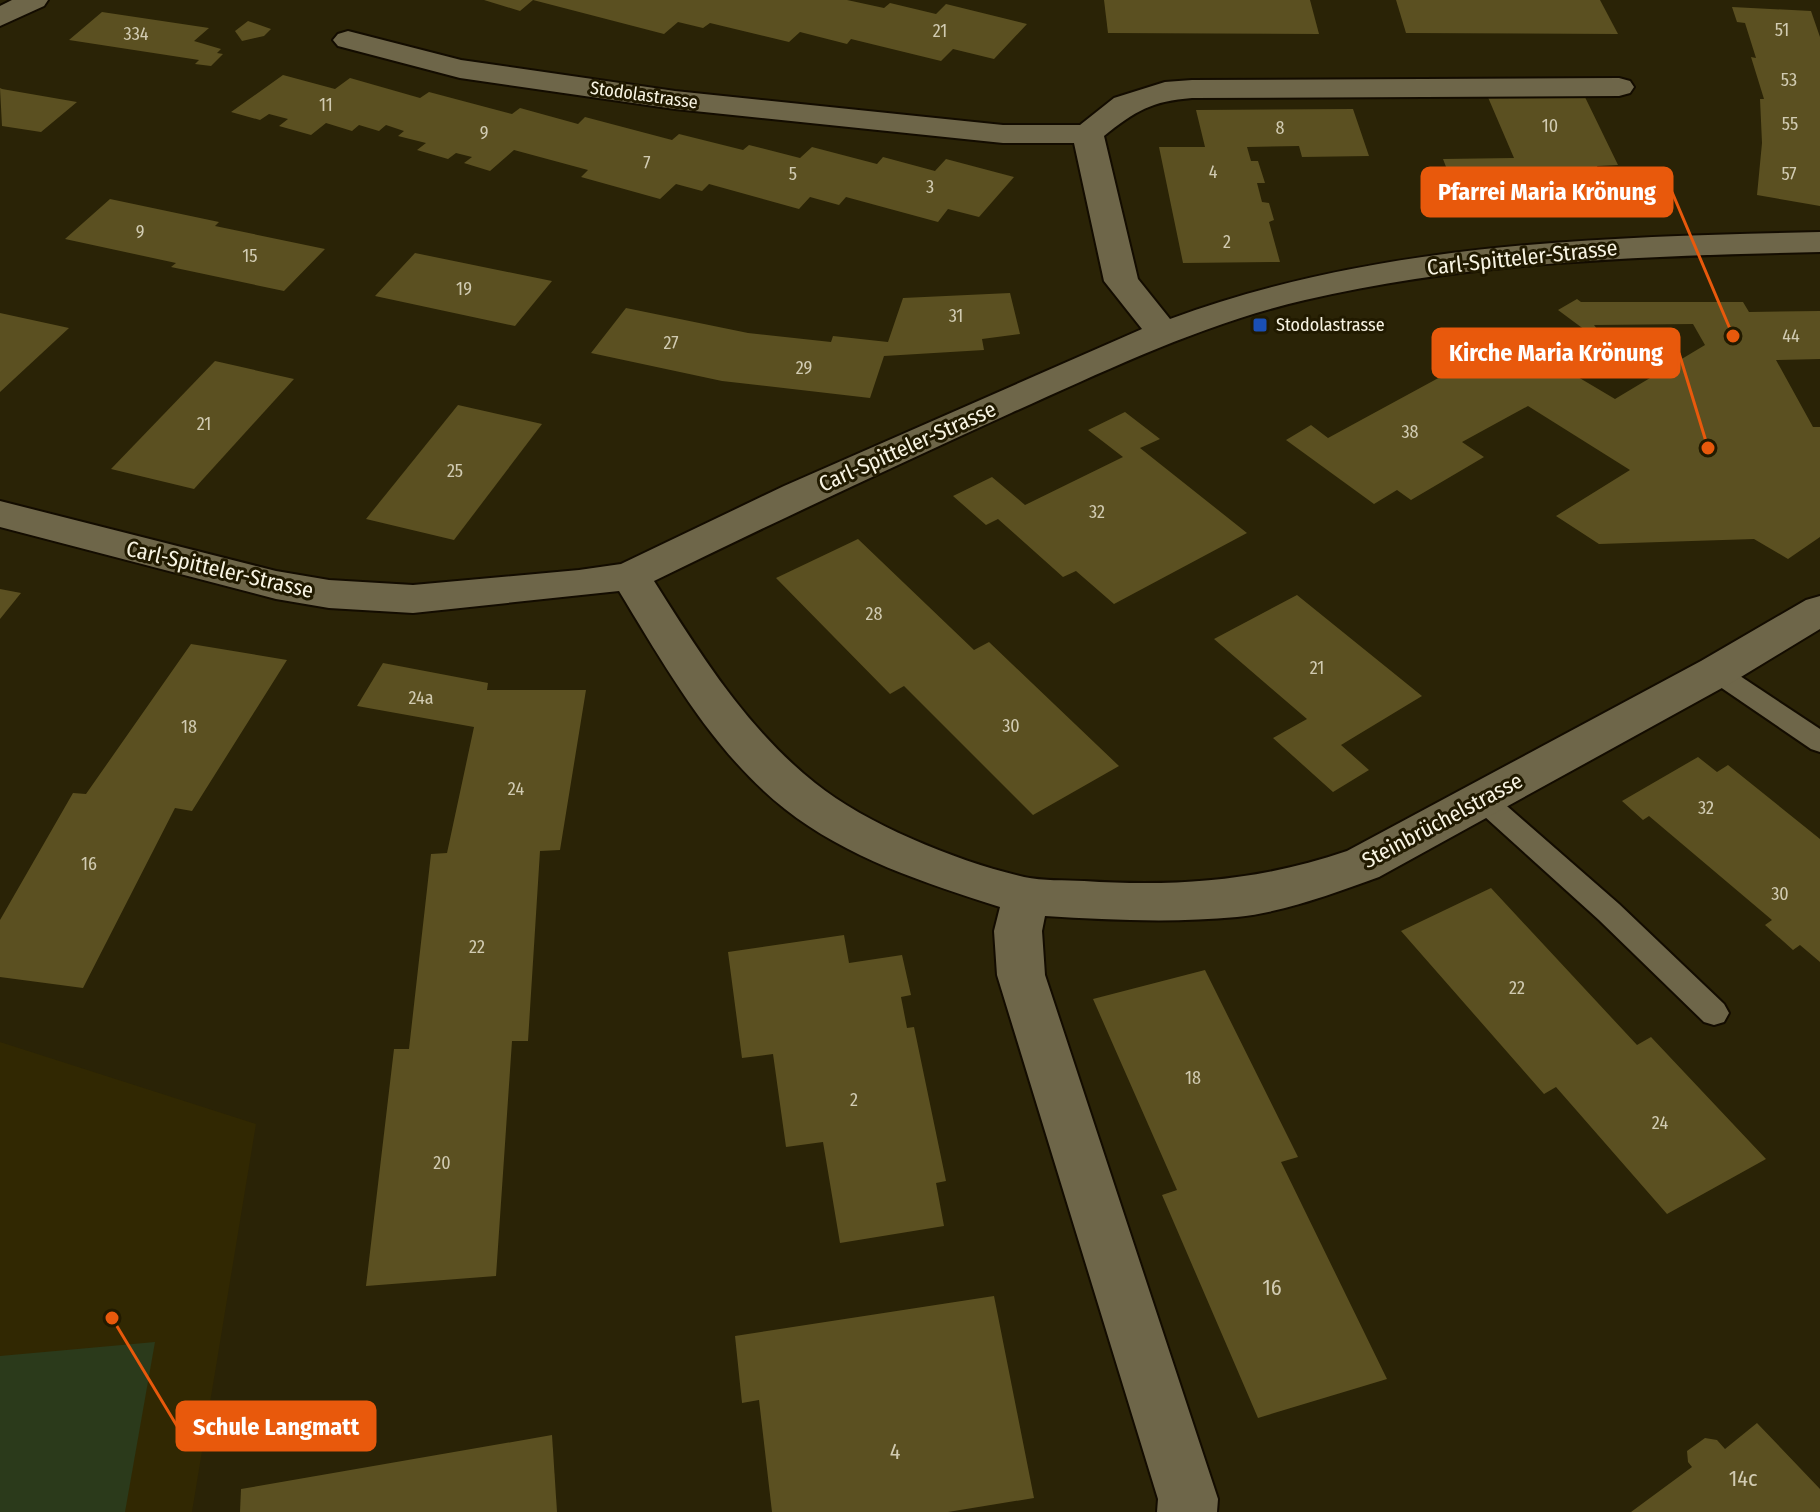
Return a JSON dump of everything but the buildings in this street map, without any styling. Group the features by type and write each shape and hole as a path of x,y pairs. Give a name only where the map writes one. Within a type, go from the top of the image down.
{"street":[{"path":"0,17 34,0"},
{"name":"Stodolastrasse","path":"348,40 460,69 675,100 1003,134 1088,134"},
{"path":"1162,332 1121,281 1088,134 1125,104 1165,91 1192,89 1619,87"},
{"name":"Carl-Spitteler-Strasse","path":"0,514 276,585 329,594 413,599 516,592 630,576 798,495 1162,332 1337,283 1427,266 1599,247 1820,242"},
{"name":"Steinbrüchelstrasse","path":"630,576 680,656 726,721 759,758 801,797 876,843 957,875 1026,896 1117,902 1239,898 1317,880 1363,864 1716,672 1820,610"},
{"path":"1026,896 1018,931 1021,975 1188,1499 1187,1512"}],"lane":[{"path":"1716,672 1820,742"},
{"path":"1483,800 1609,912 1714,1013"}],"shaded area":[{"path":"0,1042 256,1124 192,1512 0,1512"}],"green space":[{"path":"155,1342 125,1512 0,1512 0,1356"}],"place":[{"name":"Stodolastrasse","path":"1260,325"},
{"name":"Pfarrei Maria Krönung","path":"1733,336"},
{"name":"Kirche Maria Krönung","path":"1708,448"},
{"name":"Schule Langmatt","path":"112,1318"}]}
